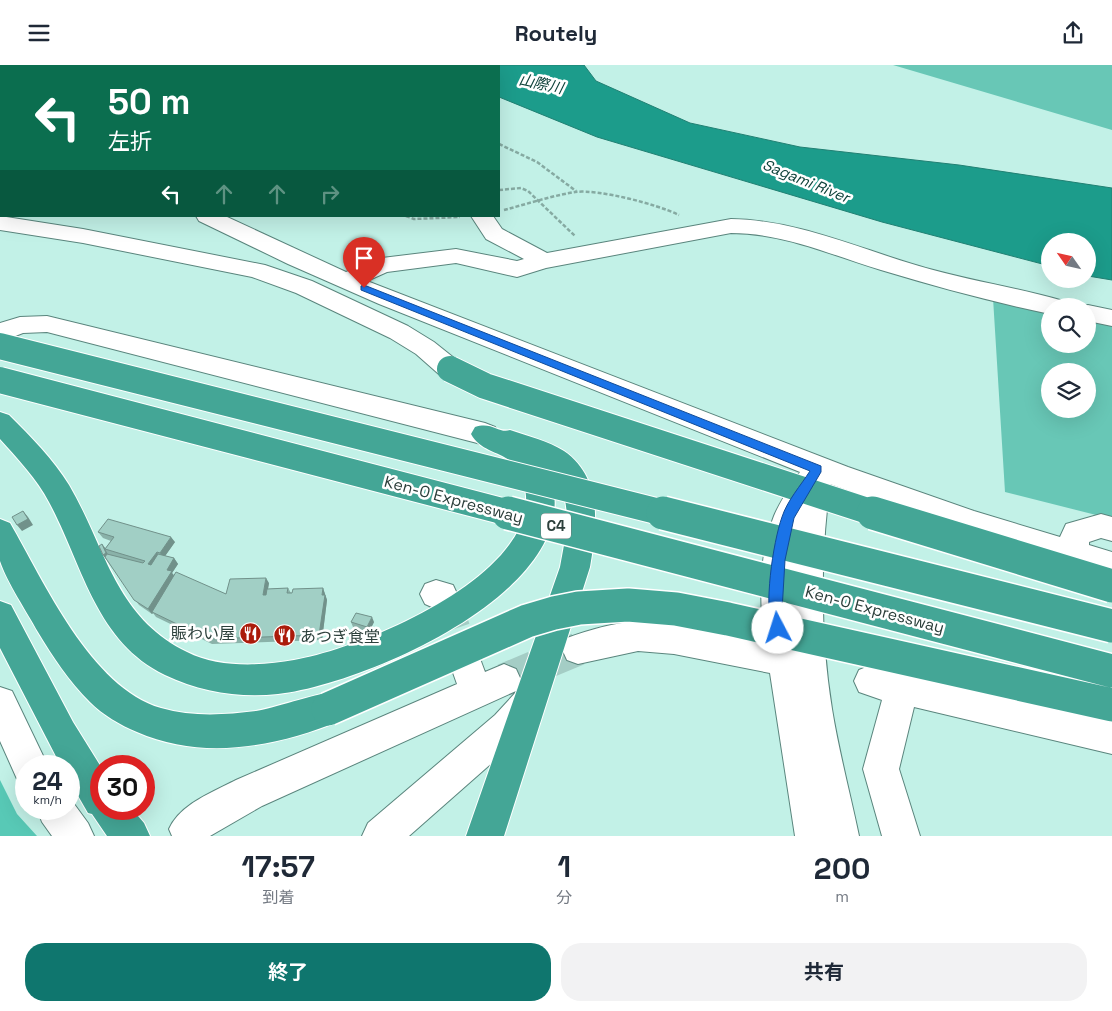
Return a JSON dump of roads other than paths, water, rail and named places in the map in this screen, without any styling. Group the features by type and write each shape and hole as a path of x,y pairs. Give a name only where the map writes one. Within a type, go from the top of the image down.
{"highway":[{"name":"C4","path":"0,346 1112,626"},
{"path":"450,369 485,386 811,495 1112,586"},
{"name":"Ken-O Expressway","path":"0,380 1112,671"},
{"path":"0,422 37,462 65,503 98,585 123,623 142,641 163,656 186,668 210,676 239,680 268,679 327,669 395,643 437,621 467,602 493,584 510,568 526,549 536,529 542,508 541,490 535,471 526,458 513,448 485,434"},
{"path":"485,434 526,445 556,459 568,470 576,483 582,516 575,567 485,836"},
{"path":"0,532 76,663 94,684 138,718 163,727 193,733 224,733 292,721 328,709 527,621 585,605 618,604 680,609 1112,705"},
{"path":"0,615 61,733 90,782"},
{"path":"117,820 131,836"}],"street":[{"path":"209,217 347,281 817,469 937,512 1112,565"},
{"path":"483,217 494,234 544,261"},
{"path":"0,223 83,236 257,270 304,287 399,332 425,348 450,369"},
{"path":"347,281 382,265 456,256 517,269 544,261 731,226 754,225 781,229 867,258 1006,297 1041,304"},
{"path":"1096,315 1112,318"},
{"path":"0,333 20,325 47,324 485,434"},
{"path":"814,836 797,664 807,611 806,566 809,521 817,469"},
{"path":"1072,554 1076,533 1101,526 1112,529"},
{"path":"578,649 607,641 638,636 674,639 797,664"},
{"path":"797,664 820,738 840,836"},
{"path":"188,829 220,808 249,793 482,680"},
{"path":"901,836 881,769 887,685 1112,737"},
{"path":"0,703 25,755"},
{"path":"381,836 507,727 529,703"},
{"path":"63,820 75,836"}],"water":[{"path":"500,65 584,65 596,81 690,123 800,147 959,165 1112,188 1112,280 1096,277 1096,233 1041,233 1041,264 882,222 597,137 500,97"}],"tunnel":[{"path":"443,598 467,667"},
{"path":"504,680 578,649"}],"place":[{"name":"賑わい屋","path":"251,633"},
{"name":"あつぎ食堂","path":"284,636"}],"water label":[{"name":"山際川","path":"541,84"},
{"name":"Sagami River","path":"806,181"}]}
